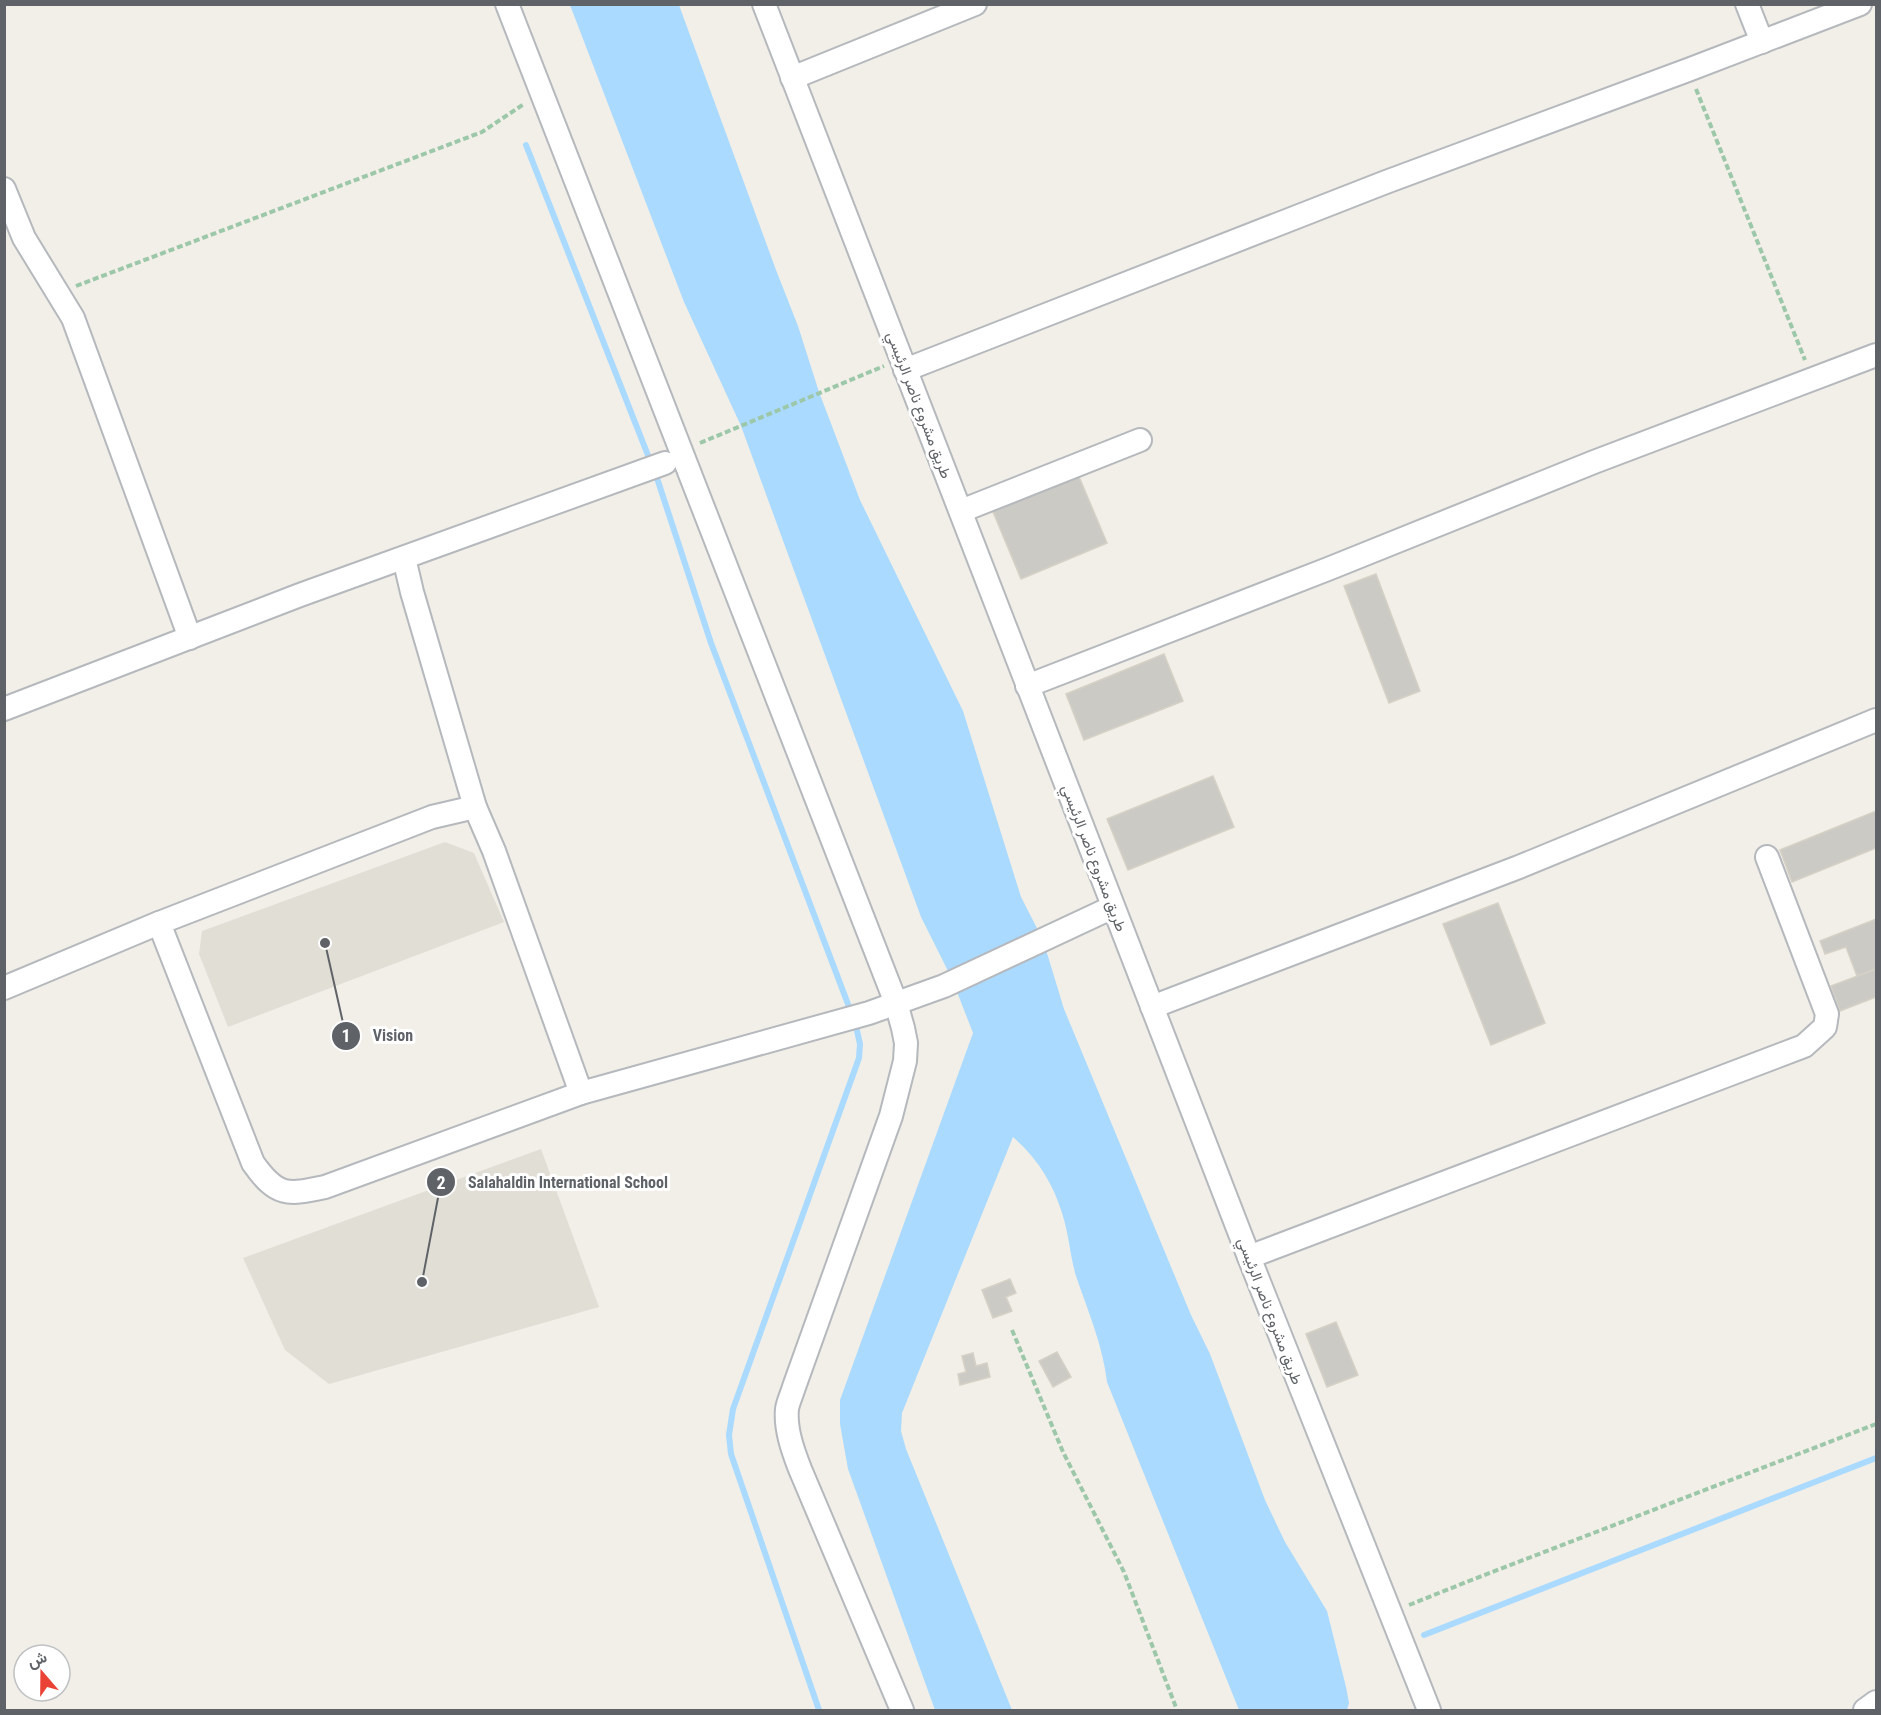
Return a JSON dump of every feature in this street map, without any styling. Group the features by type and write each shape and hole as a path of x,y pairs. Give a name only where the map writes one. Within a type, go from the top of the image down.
{"street":[{"path":"507,4 896,1003 903,1028 906,1042 905,1061 891,1116 787,1410 793,1451 902,1710"},
{"name":"طريق مشروع ناصر الرئيسي","path":"764,4 1249,1257 1429,1710"},
{"path":"792,78 975,4"},
{"path":"1748,4 1762,42"},
{"path":"903,364 1860,4"},
{"path":"4,189 24,238 73,318 190,638"},
{"path":"1027,686 1594,462 1876,356"},
{"path":"961,510 1140,440"},
{"path":"4,709 300,595 665,463"},
{"path":"404,558 475,807 494,851 581,1093"},
{"path":"1152,1007 1519,867 1876,720"},
{"path":"4,988 159,923 432,818 475,807"},
{"path":"1249,1257 1804,1046 1825,1027 1827,1014 1767,857"},
{"path":"159,923 253,1163 266,1182 285,1192 300,1192 325,1187 581,1093 869,1013 944,986 1113,907"},
{"path":"1865,1710 1876,1702"}],"path":[{"path":"1688,70 1813,380"},
{"path":"58,292 482,132 541,93"},
{"path":"737,427 825,390 903,364"},
{"path":"1012,1330 1063,1452 1124,1572 1177,1710"},
{"path":"1389,1614 1876,1424"}],"shaded area":[{"path":"445,842 474,853 504,922 228,1027 199,954 202,931"},
{"path":"541,1149 599,1307 329,1384 285,1350 243,1258"}],"water":[{"path":"570,5 679,5 860,500 963,711 1021,897 1043,940 1064,1009 1191,1315 1210,1354 1265,1500 1285,1542 1327,1611 1346,1687 1349,1703 1347,1710 1239,1710 1107,1382 1099,1342 1076,1276 1058,1202 1037,1162 1013,1137 902,1413 901,1431 906,1449 1012,1710 935,1710 848,1469 840,1424 840,1400 973,1033 952,979 921,917 741,426 684,302"}],"building":[{"path":"1077,472 1107,543 1021,579 991,507"},
{"path":"1376,574 1420,691 1389,703 1344,586"},
{"path":"1164,654 1183,701 1084,740 1066,694"},
{"path":"1213,776 1234,827 1128,870 1107,819"},
{"path":"1876,811 1876,848 1792,882 1780,850"},
{"path":"1498,903 1545,1023 1491,1045 1443,924"},
{"path":"1876,919 1876,969 1857,976 1846,947 1825,954 1820,941"},
{"path":"1876,969 1876,997 1840,1011 1831,986"},
{"path":"1010,1279 1016,1293 1006,1297 1012,1311 993,1318 982,1290"},
{"path":"1336,1322 1358,1375 1327,1387 1306,1334"},
{"path":"1057,1352 1071,1377 1053,1387 1039,1361"},
{"path":"973,1353 976,1366 987,1363 990,1377 960,1385 958,1374 966,1372 962,1356"}],"waterway":[{"path":"526,145 651,463"},
{"path":"655,472 711,643 851,1012"},
{"path":"819,1710 731,1454 729,1435 733,1409 859,1058 860,1044 855,1022"},
{"path":"1424,1635 1876,1458"}],"place":[{"name":"Vision","path":"325,943"},
{"name":"Salahaldin International School","path":"422,1282"}]}
